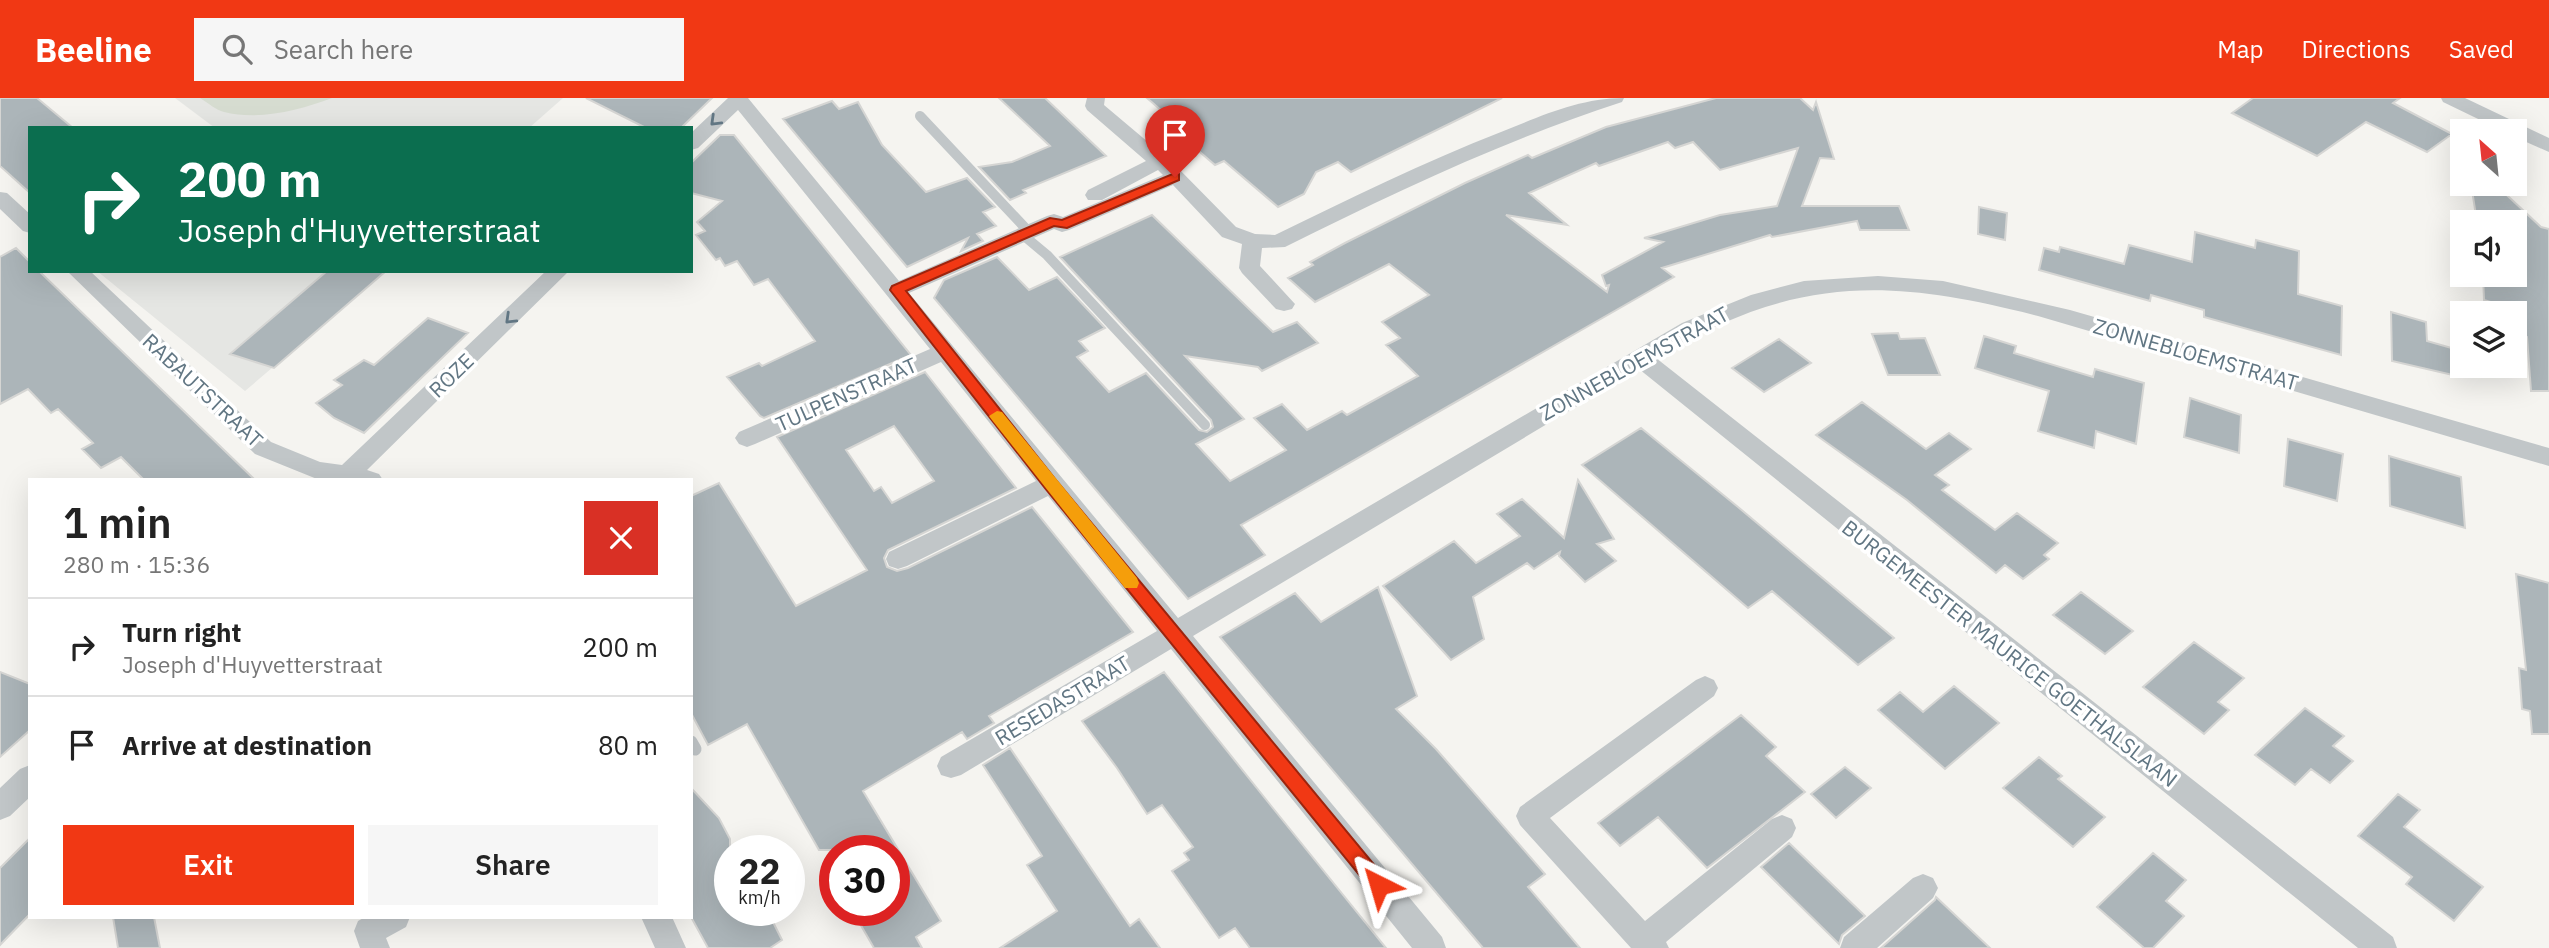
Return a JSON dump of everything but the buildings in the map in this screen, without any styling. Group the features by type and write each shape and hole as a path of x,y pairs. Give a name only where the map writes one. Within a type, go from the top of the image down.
{"street":[{"path":"693,142 739,98 897,290 1172,634 1431,948"},
{"path":"1095,102 1229,232 1253,241 1278,242 1479,146 1541,121 1615,98"},
{"path":"2450,98 2549,146"},
{"path":"1159,162 1052,216 1054,221 1062,225 1175,177"},
{"path":"0,198 28,224"},
{"path":"897,290 1054,221"},
{"path":"1253,241 1249,268 1284,304"},
{"name":"RABAUTSTRAAT","path":"79,273 263,448 317,470 354,478"},
{"name":"ROZE","path":"354,478 557,273"},
{"name":"ZONNEBLOEMSTRAAT","path":"1172,634 1690,328 1734,307 1778,292 1830,285 1879,283 1936,288 1997,298 2549,457"},
{"name":"TULPENSTRAAT","path":"747,438 945,351"},
{"name":"BURGEMEESTER MAURICE GOETHALSLAAN","path":"1639,357 2382,948"},
{"path":"898,559 1051,484"},
{"name":"RESEDASTRAAT","path":"951,766 1172,634"},
{"path":"1705,688 1530,816 1650,944 1782,828"},
{"path":"0,807 28,780"},
{"path":"1855,948 1923,888"},
{"path":"375,948 369,931 391,919"},
{"path":"657,919 671,948"}],"lane":[{"path":"920,116 1205,425"}],"shaded area":[{"path":"175,98 563,98 531,126 212,126"},
{"path":"200,98 332,98 293,110 251,115 221,111"},
{"path":"99,273 384,273 245,391"}],"slow traffic":[{"path":"997,416 1131,583"}],"route":[{"path":"1175,177 1062,225 1054,221 897,290 1172,634 1379,885"}]}
